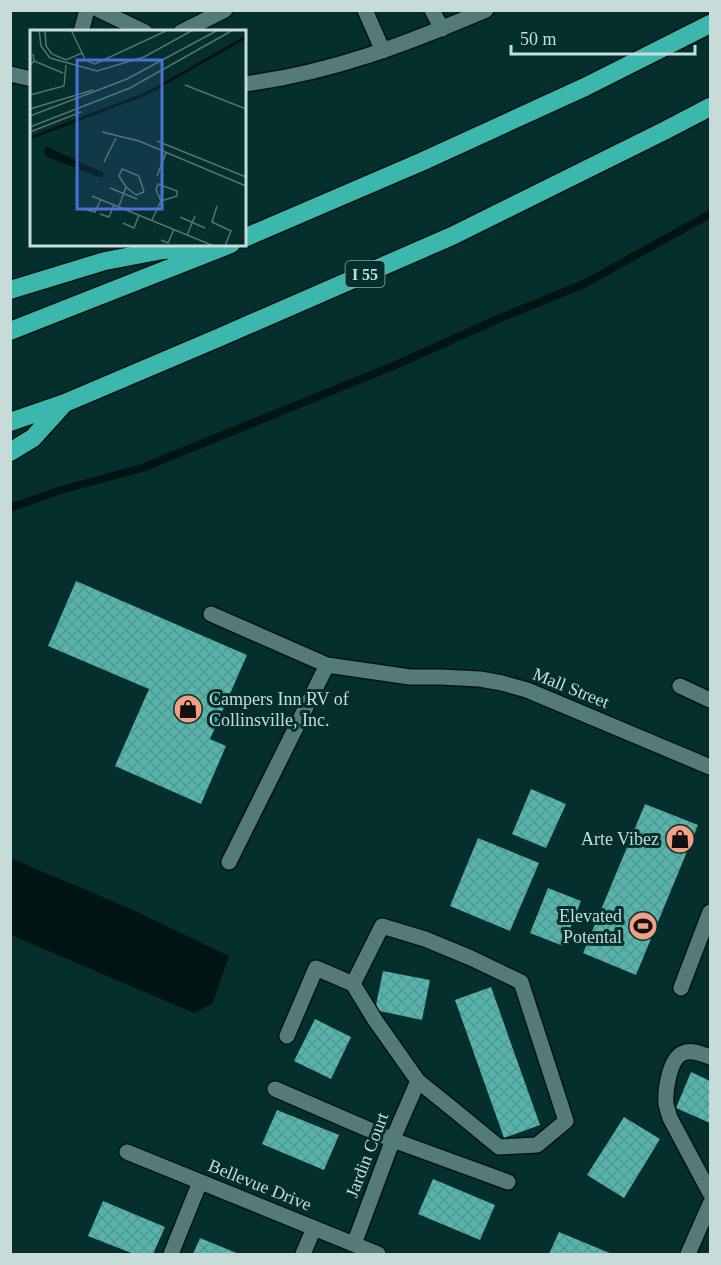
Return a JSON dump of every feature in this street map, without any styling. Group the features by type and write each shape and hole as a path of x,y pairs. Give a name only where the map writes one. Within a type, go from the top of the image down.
{"highway":[{"path":"246,237 422,162 585,87 711,24"},
{"name":"I 55","path":"10,422 65,403 452,236 711,106"},
{"path":"10,290 105,261 163,250 216,246"},
{"path":"10,331 226,246"},
{"path":"10,453 33,438 65,403"}],"street":[{"path":"82,30 87,10"},
{"path":"99,10 141,30"},
{"path":"185,30 225,10"},
{"path":"365,10 383,51"},
{"path":"432,10 442,29"},
{"path":"246,84 332,68 442,29 486,10"},
{"path":"10,74 30,79"},
{"name":"Mall Street","path":"211,614 327,665 410,677 480,679 527,690 711,767"},
{"path":"229,862 327,665"},
{"path":"680,686 711,700"},
{"path":"681,988 711,912"},
{"path":"287,1036 316,968 353,984 418,1081 500,1147 537,1146 566,1121 521,982 425,939 382,926 353,984"},
{"path":"711,1057 695,1052 684,1052 678,1057 670,1071 666,1105 670,1118 711,1193"},
{"name":"Jardin Court","path":"354,1244 418,1081"},
{"path":"275,1089 393,1140 508,1182"},
{"name":"Bellevue Drive","path":"127,1152 378,1254"},
{"path":"171,1254 200,1182"},
{"path":"688,1254 711,1204"},
{"path":"303,1254 314,1228"}],"shaded area":[{"path":"10,858 131,909 229,956 213,1003 194,1013 11,935"}],"building":[{"path":"76,581 247,655 210,739 226,746 201,804 115,766 149,689 48,646"},
{"path":"531,789 566,804 546,848 512,834"},
{"path":"645,804 698,825 636,975 583,953"},
{"path":"478,838 539,863 510,931 450,906"},
{"path":"548,888 581,901 563,946 530,933"},
{"path":"383,971 430,980 422,1020 375,1010"},
{"path":"491,987 540,1125 504,1138 455,1000"},
{"path":"315,1019 351,1037 331,1079 294,1061"},
{"path":"691,1072 710,1081 710,1123 676,1108"},
{"path":"277,1110 339,1135 324,1170 262,1144"},
{"path":"624,1117 660,1139 624,1198 587,1175"},
{"path":"433,1179 495,1205 480,1240 418,1214"},
{"path":"103,1201 165,1227 153,1254 134,1254 88,1236"},
{"path":"559,1232 612,1254 549,1254"},
{"path":"200,1238 239,1254 193,1254"}],"waterway":[{"path":"10,508 61,490 142,468 398,364 498,319 584,284 710,214"}],"place":[{"name":"Campers Inn RV of Collinsville, Inc.","path":"188,709"},
{"name":"Arte Vibez","path":"680,839"},
{"name":"Elevated Potental","path":"643,926"}]}
